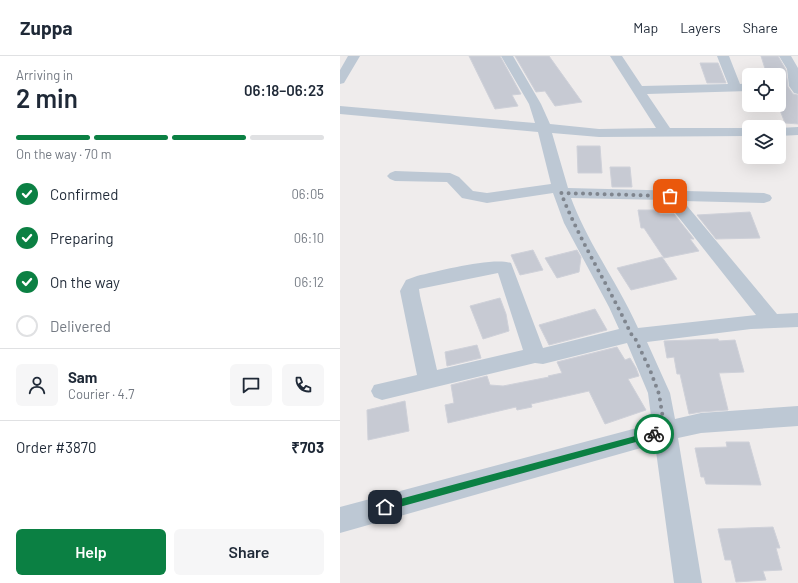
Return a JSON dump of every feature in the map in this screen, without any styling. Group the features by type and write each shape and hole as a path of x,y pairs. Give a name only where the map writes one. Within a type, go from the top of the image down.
{"street":[{"path":"340,80 354,56"},
{"path":"507,56 535,104 544,128 560,190 572,223 619,307 650,370 659,394 688,583"},
{"path":"616,56 665,132"},
{"path":"723,56 736,88"},
{"path":"785,56 793,69 794,87"},
{"path":"638,90 742,88"},
{"path":"340,110 599,133 742,132"},
{"path":"786,132 798,131"},
{"path":"395,176 450,178 454,180 468,195 487,198 560,190 670,196 764,198"},
{"path":"670,196 772,321"},
{"path":"429,381 409,289 411,284 417,282 490,268 505,267 535,355"},
{"path":"382,391 535,355 543,356 633,335 772,321 798,320"},
{"path":"340,520 665,431 701,423 798,416"}],"building":[{"path":"469,56 500,56 521,94 512,95 518,106 495,109"},
{"path":"515,56 549,56 582,102 555,106 545,91 536,92"},
{"path":"761,56 778,56 785,68 765,68"},
{"path":"700,63 718,63 726,83 707,83"},
{"path":"786,70 788,87 793,94 798,95 798,124 786,123 786,120 784,120 781,112 786,112"},
{"path":"577,146 600,146 602,173 578,173"},
{"path":"610,167 630,167 632,187 612,187"},
{"path":"638,210 659,210 660,214 674,214 694,239 690,239 699,251 664,258 644,228 641,228"},
{"path":"750,212 760,238 716,239 697,215"},
{"path":"533,250 543,270 520,275 511,255"},
{"path":"577,250 581,257 579,272 557,278 545,258"},
{"path":"662,257 677,279 631,290 617,268"},
{"path":"500,298 506,314 509,331 483,339 470,306"},
{"path":"595,309 607,330 549,345 539,325"},
{"path":"718,339 719,341 735,340 744,372 719,373 728,410 689,414 680,374 677,374 674,357 667,358 664,341"},
{"path":"477,345 481,358 447,366 445,352"},
{"path":"617,347 625,360 630,358 636,368 639,376 628,379 646,410 605,424 589,391 531,404 532,407 517,410 516,407 448,423 445,405 454,403 451,385 487,376 490,385 503,386 549,377 548,376 562,373 557,362"},
{"path":"405,401 409,431 368,440 367,410"},
{"path":"726,442 749,442 761,485 706,484 704,477 701,477 695,448 727,447"},
{"path":"773,527 780,548 776,548 782,570 763,571 766,580 736,582 731,560 725,560 718,529"}],"way so far":[{"path":"654,434 665,431 659,394 650,370 619,307 572,223 561,193 670,196"}],"route":[{"path":"385,507 654,434"}]}
